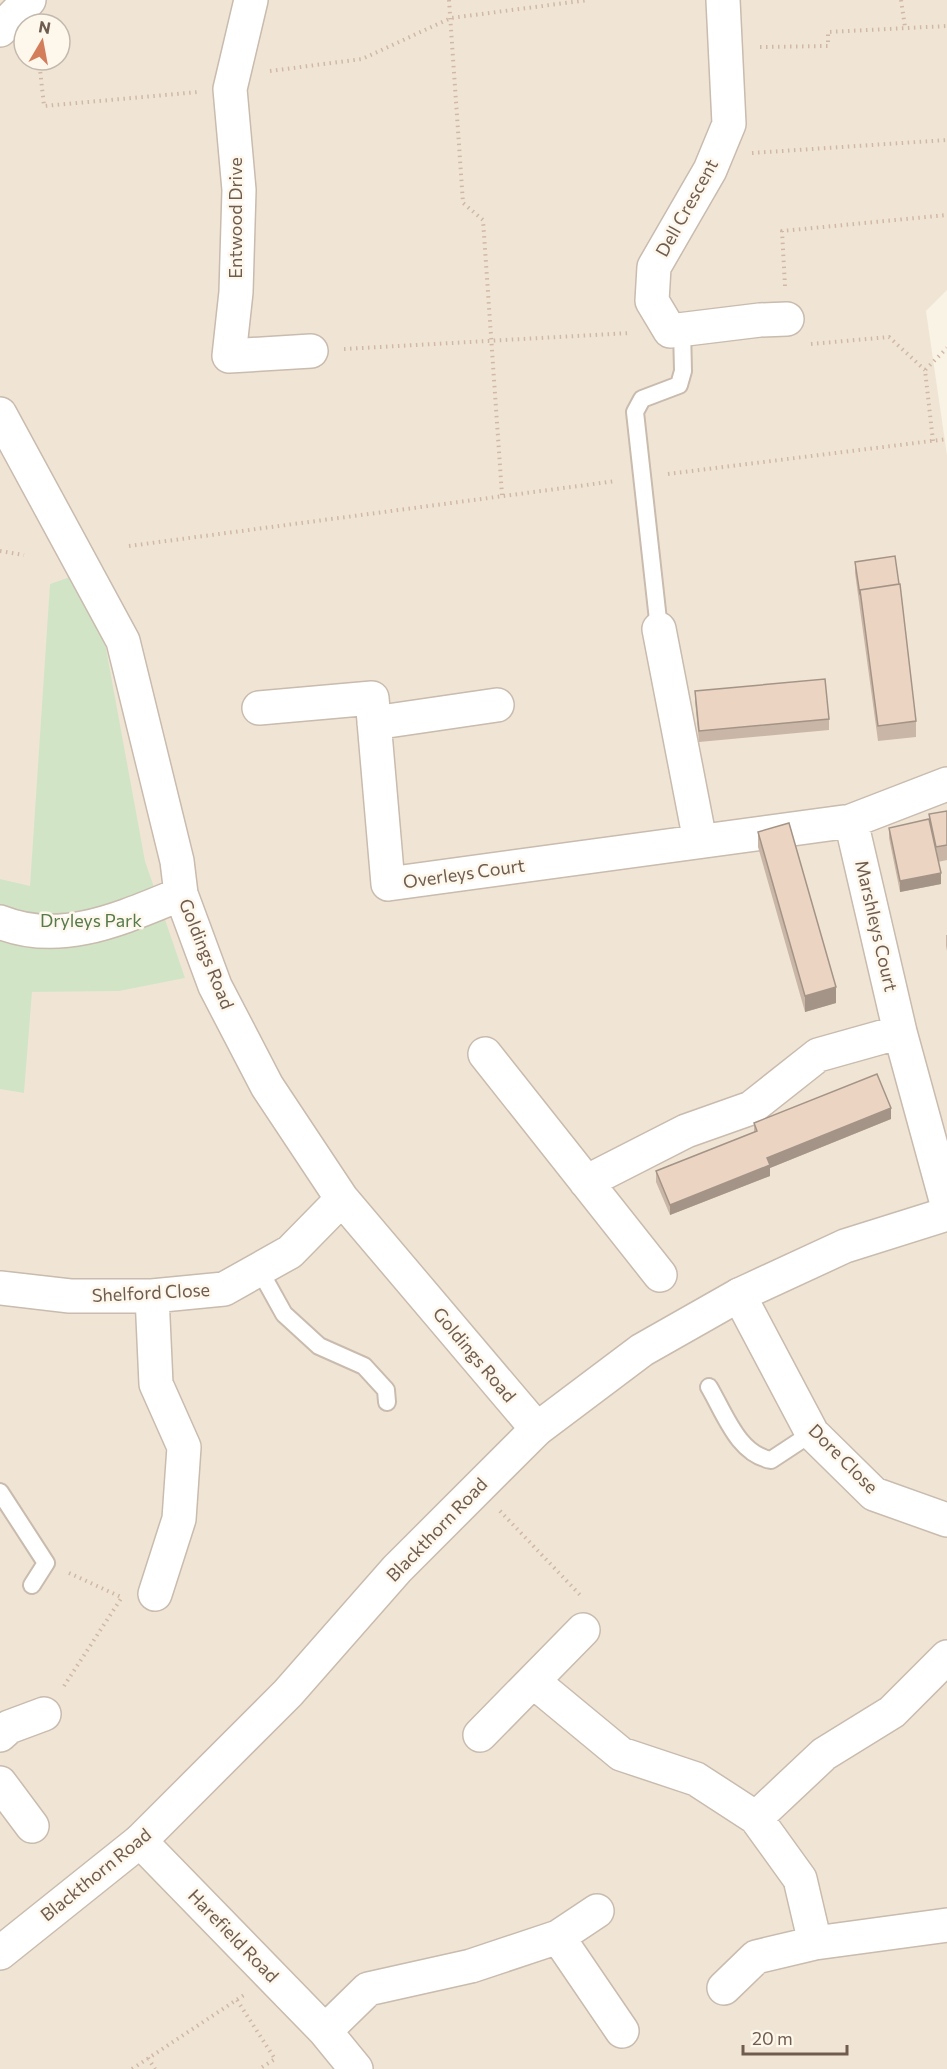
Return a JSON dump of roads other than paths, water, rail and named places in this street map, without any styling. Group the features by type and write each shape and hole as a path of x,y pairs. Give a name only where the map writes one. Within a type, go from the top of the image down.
{"street":[{"path":"0,30 29,0"},
{"name":"Entwood Drive","path":"251,0 230,89 239,190 236,292 229,356 310,351"},
{"name":"Dell Crescent","path":"676,330 652,301 654,267 716,155 729,124 723,0"},
{"path":"676,330 787,319"},
{"name":"Goldings Road","path":"0,414 123,641 177,861 181,894 215,986 267,1086 342,1199 537,1429"},
{"path":"659,629 700,841"},
{"name":"Overleys Court","path":"259,708 372,698 388,884 851,821 947,784"},
{"path":"374,723 497,705"},
{"name":"Marshleys Court","path":"851,821 900,1032 947,1204"},
{"path":"0,922 11,927 55,933 105,924 181,894"},
{"path":"586,1182 686,1131 751,1108 818,1055 900,1032"},
{"path":"485,1054 660,1275"},
{"name":"Shelford Close","path":"0,1288 70,1296 152,1296 224,1289 290,1252 342,1199"},
{"name":"Blackthorn Road","path":"0,1953 140,1841 288,1694 397,1569 537,1429 642,1350 739,1295 845,1246 947,1214"},
{"name":"Dore Close","path":"739,1295 812,1433 874,1494 947,1520"},
{"path":"152,1296 156,1384 184,1447 179,1519 154,1594"},
{"path":"480,1735 583,1630"},
{"path":"756,1818 824,1754 892,1712 947,1657"},
{"path":"534,1682 621,1754 696,1779 756,1818 800,1879 815,1943"},
{"path":"0,1735 9,1727 44,1714"},
{"path":"0,1784 32,1826"},
{"name":"Harefield Road","path":"140,1841 325,2031 356,2069"},
{"path":"325,2031 368,1989 471,1966 558,1936 597,1911"},
{"path":"724,1988 756,1957 815,1943 947,1925"},
{"path":"558,1936 622,2031"}],"lane":[{"path":"659,629 641,477 637,406 642,399 679,384 682,371 676,330"},
{"path":"259,1269 284,1314 320,1346 364,1366 386,1390 387,1402"},
{"path":"709,1388 746,1449 758,1457 771,1460 812,1433"},
{"path":"0,1492 46,1563 32,1586"}],"park label":[{"name":"Dryleys Park","path":"91,921"}]}
